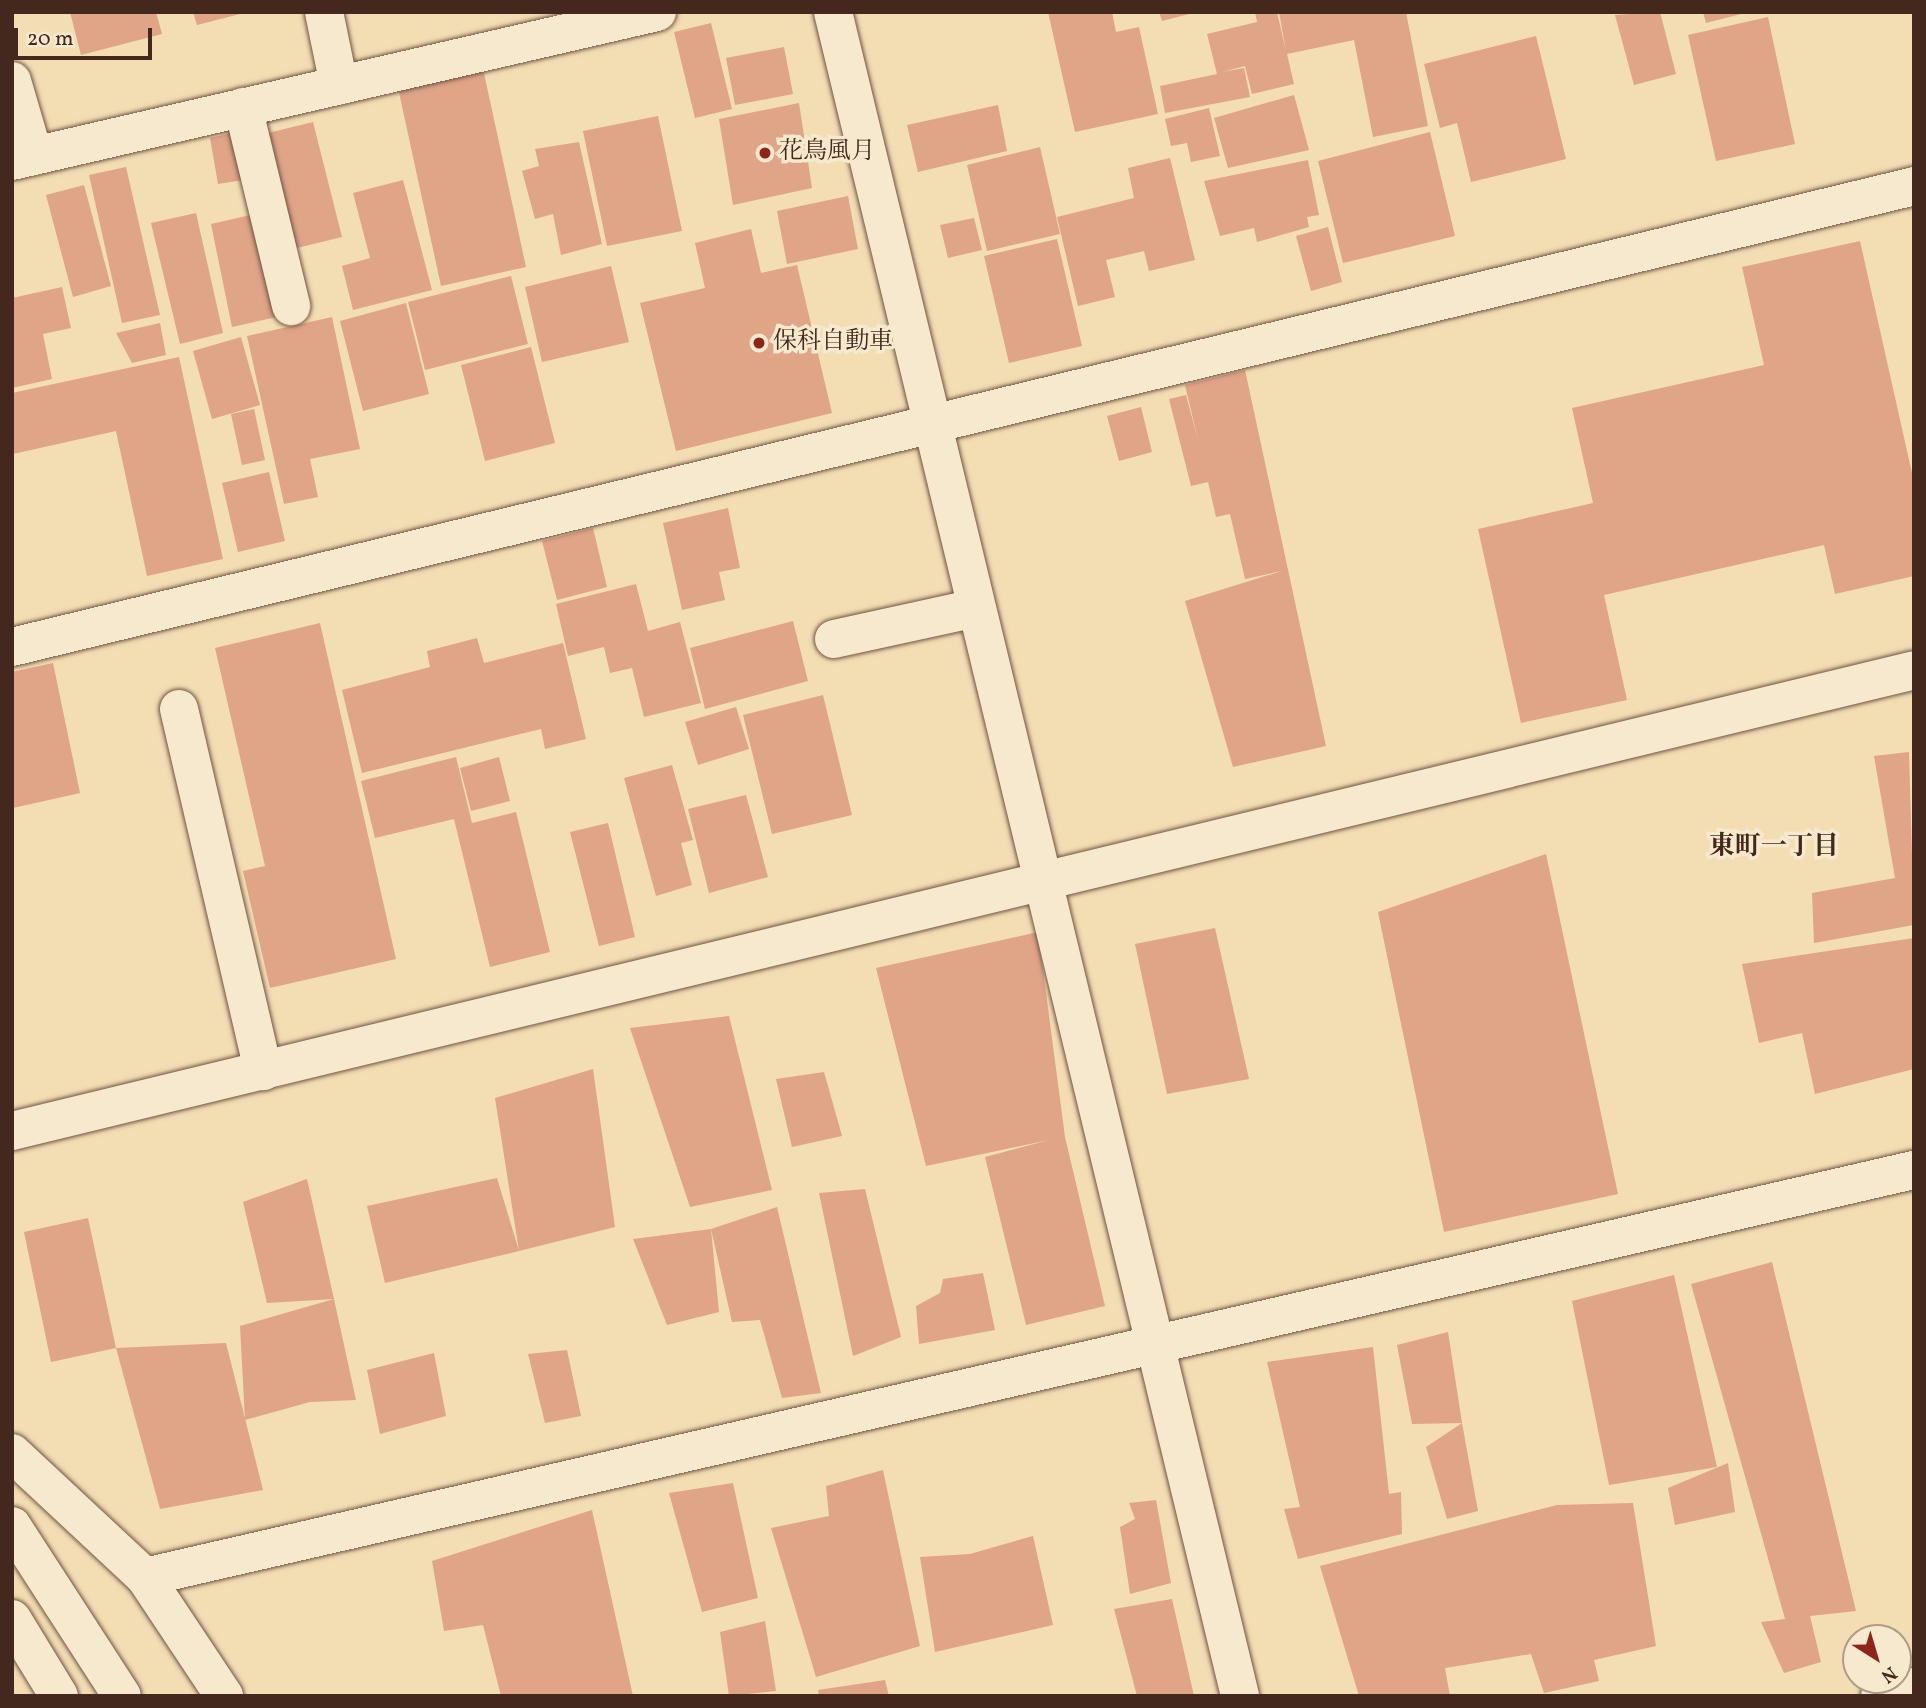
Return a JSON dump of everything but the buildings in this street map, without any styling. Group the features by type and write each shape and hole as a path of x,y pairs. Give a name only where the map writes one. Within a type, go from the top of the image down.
{"street":[{"path":"324,12 339,85"},
{"path":"12,81 23,158 339,85 540,25 657,12"},
{"path":"833,12 1240,1696"},
{"path":"243,107 290,306"},
{"path":"12,647 1914,186"},
{"path":"834,639 976,608"},
{"path":"12,1131 1914,670"},
{"path":"179,709 262,1071"},
{"path":"145,1577 1155,1348 1914,1170"},
{"path":"12,1453 145,1577 224,1696"},
{"path":"12,1526 122,1696"},
{"path":"12,1619 59,1696"},
{"path":"1880,1696 1914,1687"}],"place":[{"name":"花鳥風月","path":"765,153"},
{"name":"保科自動車","path":"759,343"}],"district":[{"name":"東町一丁目","path":"1774,848"}]}
